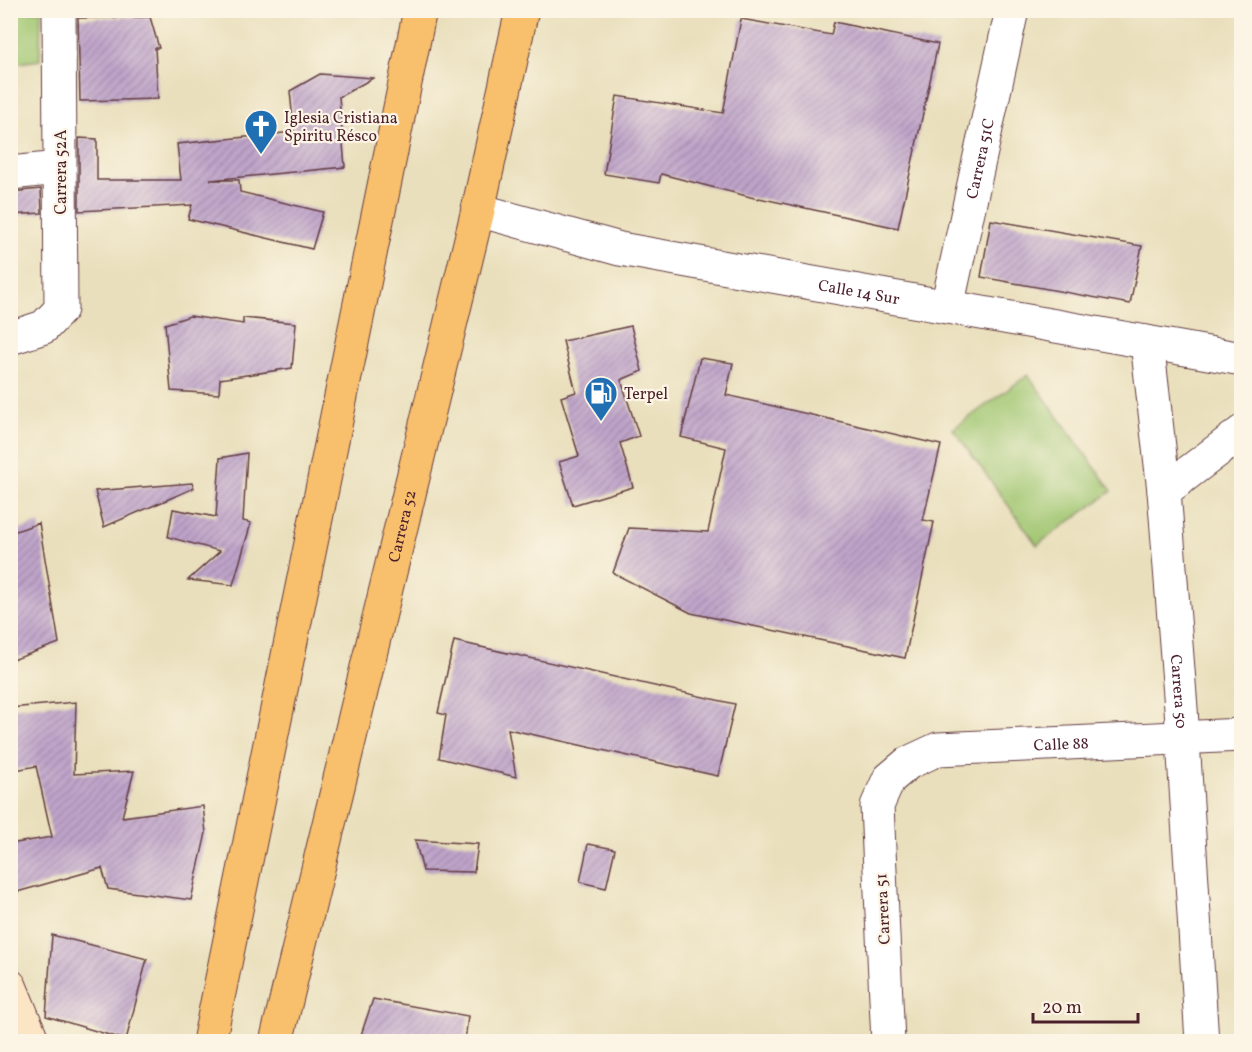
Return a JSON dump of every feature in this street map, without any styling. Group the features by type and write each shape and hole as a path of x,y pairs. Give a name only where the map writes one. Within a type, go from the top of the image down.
{"main road":[{"path":"209,1041 420,10"},
{"name":"Carrera 52","path":"276,1041 478,210 522,10"}],"street":[{"name":"Carrera 52A","path":"10,338 44,327 61,309 59,10"},
{"name":"Carrera 51C","path":"947,307 1012,10"},
{"path":"10,173 60,168"},
{"name":"Calle 14 Sur","path":"478,210 620,249 1242,359"},
{"name":"Carrera 50","path":"1147,342 1164,491 1202,1041"},
{"path":"1164,491 1242,432"},
{"name":"Calle 88","path":"889,779 908,764 938,749 1242,735"},
{"name":"Carrera 51","path":"888,1041 877,806 889,779"},
{"path":"10,986 33,1041"}],"green space":[{"path":"10,11 41,11 40,60 11,64 14,136 11,137"},
{"path":"1028,375 1112,491 1037,545 953,429"}],"building":[{"path":"150,17 159,48 155,48 158,99 80,101 78,18"},
{"path":"741,19 831,35 834,22 938,44 898,228 758,199 661,174 659,183 604,174 617,96 723,113"},
{"path":"320,74 373,78 339,97 345,167 210,180 239,180 240,192 323,212 312,249 188,219 192,205 79,211 79,138 97,139 97,180 181,180 177,144 294,132 290,91"},
{"path":"41,189 42,213 10,215 10,192"},
{"path":"991,220 1142,246 1130,304 981,277"},
{"path":"190,316 243,324 243,318 296,323 292,368 220,379 219,394 171,391 165,324"},
{"name":"Terpel","path":"631,326 642,371 621,380 639,436 620,443 633,487 573,505 559,462 579,456 561,397 576,392 563,341"},
{"path":"700,358 733,363 726,395 941,445 923,520 934,522 905,658 691,613 613,573 629,528 708,532 726,448 681,437"},
{"path":"247,453 243,521 251,523 233,585 188,580 220,551 168,537 173,509 216,517 220,458"},
{"path":"192,483 194,488 104,527 95,491"},
{"path":"39,523 59,643 10,661 10,533"},
{"path":"454,641 735,704 718,776 508,729 516,777 439,758 446,715 438,713"},
{"path":"76,702 74,774 134,771 122,817 203,806 206,833 191,900 108,889 102,868 10,894 10,844 52,837 36,766 10,771 10,708"},
{"path":"415,840 478,844 474,872 423,871"},
{"path":"588,844 615,849 606,888 580,882"},
{"path":"52,935 147,959 126,1040 46,1016"},
{"path":"373,999 468,1016 465,1041 359,1041"}],"place":[{"name":"Iglesia Cristiana Spiritu Résco","path":"261,155"},
{"name":"Terpel","path":"601,422"}]}
